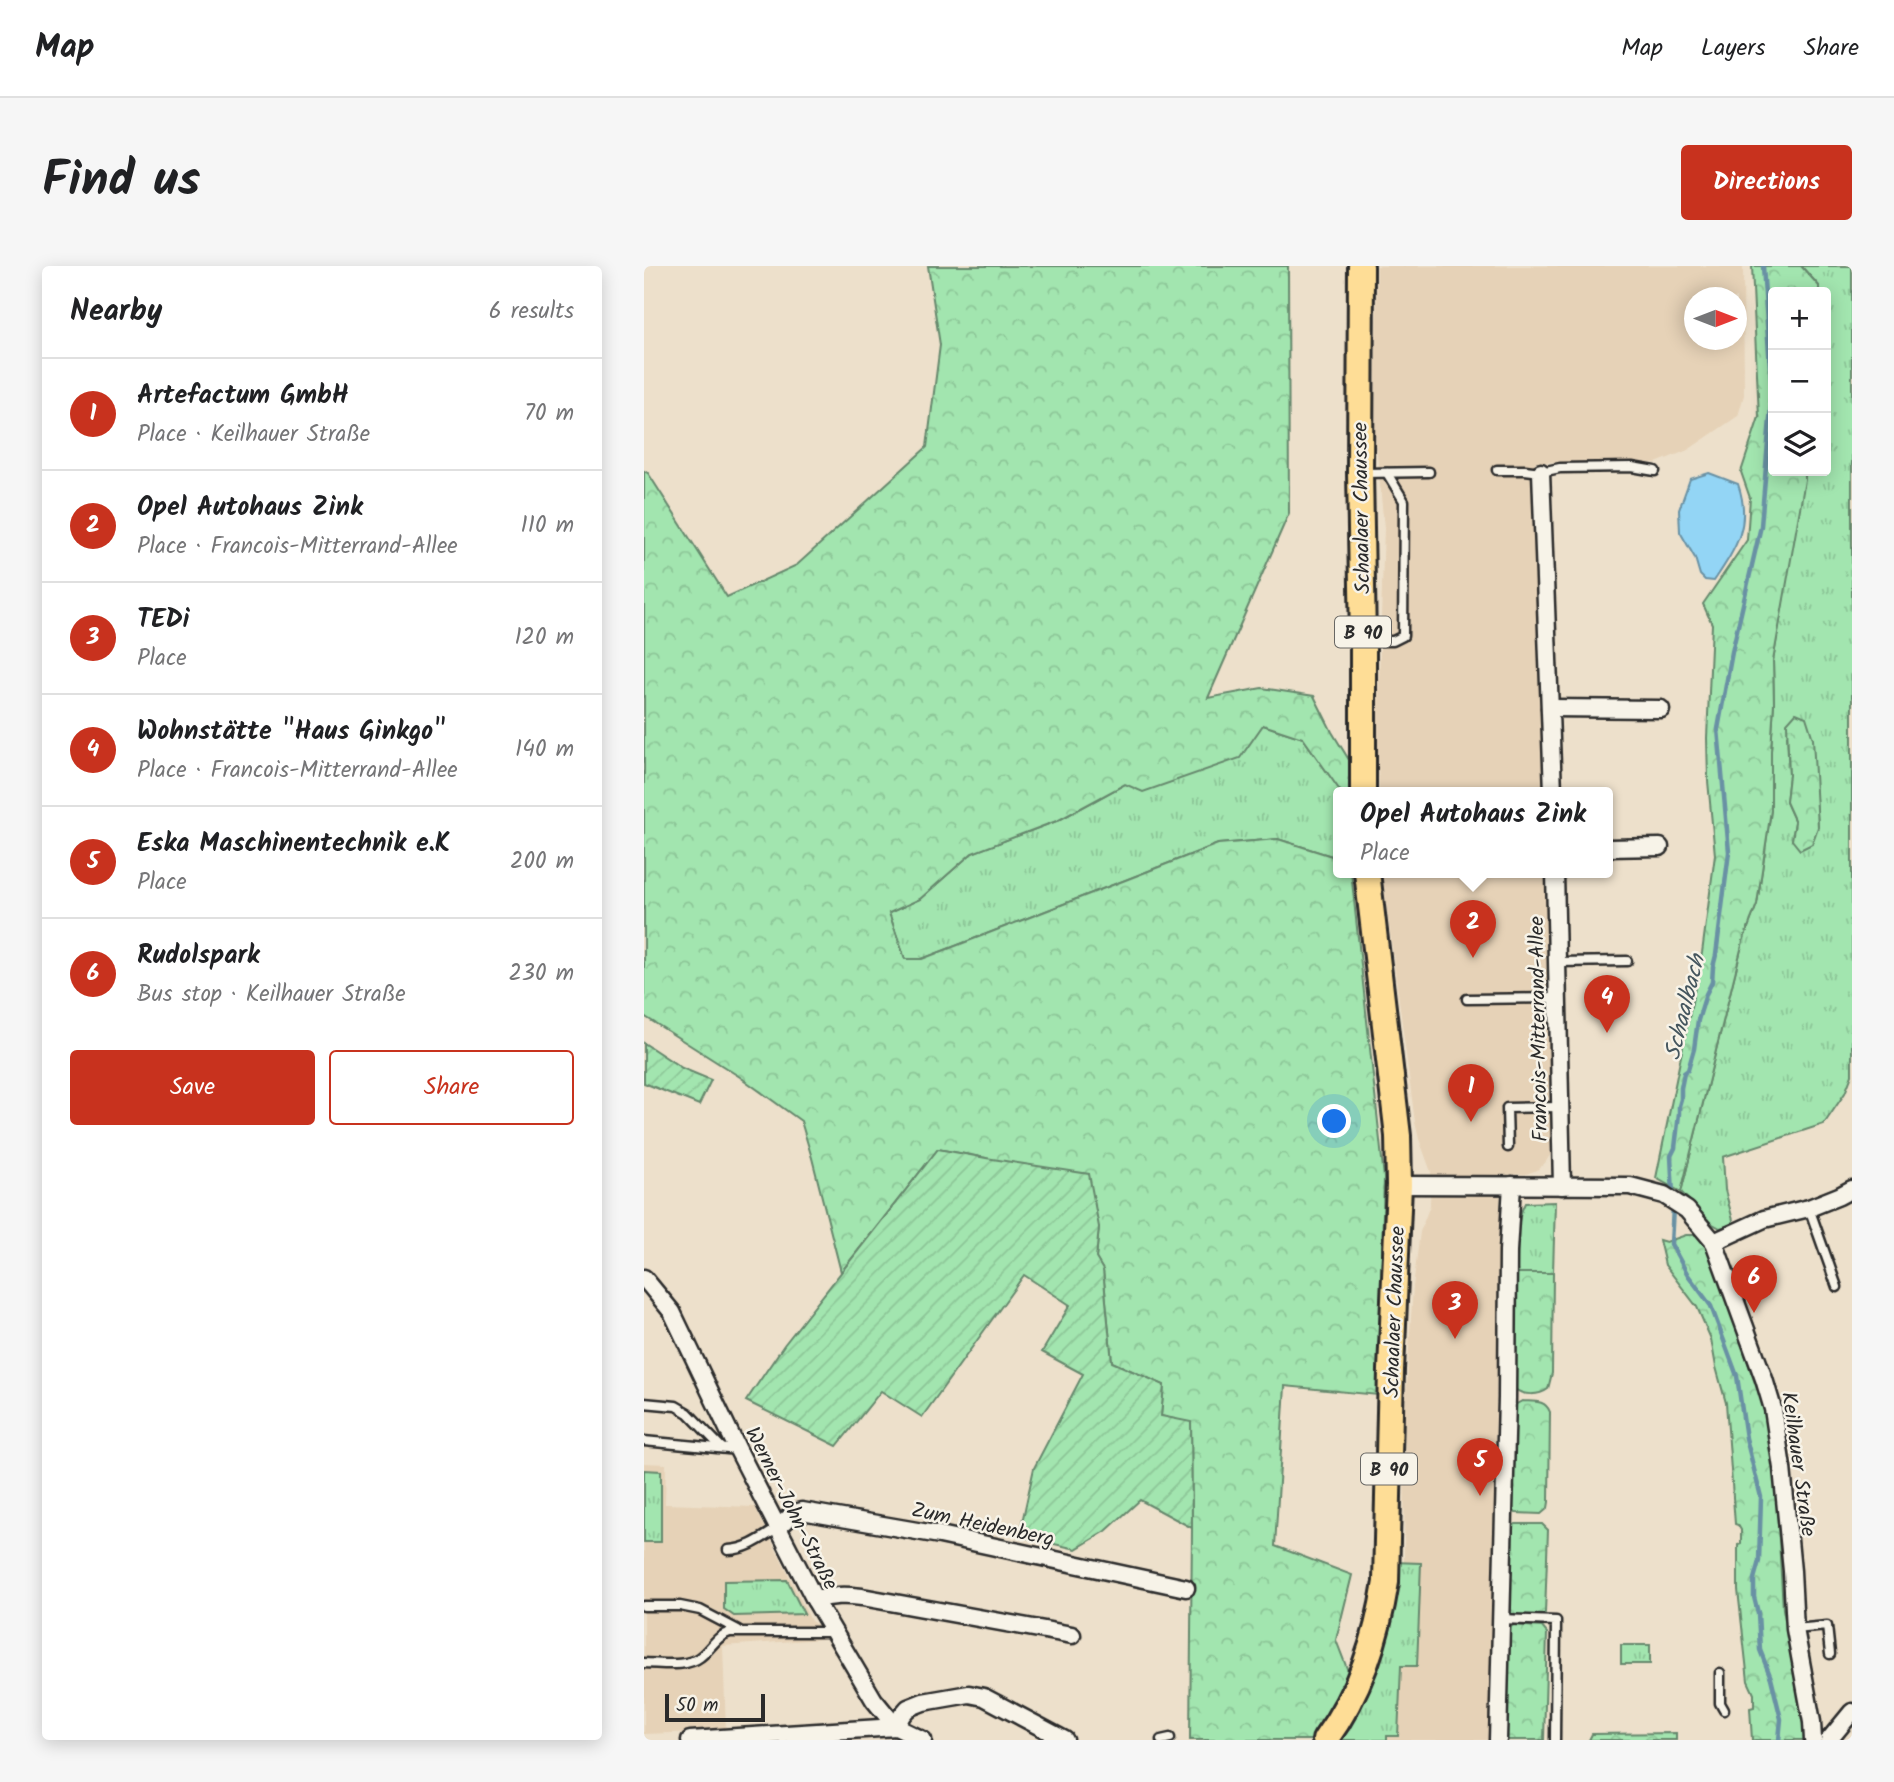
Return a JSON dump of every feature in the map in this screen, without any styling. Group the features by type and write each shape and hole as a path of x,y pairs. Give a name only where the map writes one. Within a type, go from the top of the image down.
{"main road":[{"name":"Schaalaer Chaussee","path":"1361,266 1363,787"},
{"name":"Schaalaer Chaussee","path":"1325,1740 1346,1708 1368,1661 1381,1615 1386,1582 1399,1185 1398,1136 1368,878"}],"street":[{"path":"1541,472 1553,787"},
{"path":"1550,708 1661,709"},
{"path":"1613,848 1660,847"},
{"name":"Francois-Mitterrand-Allee","path":"1555,878 1562,1186"},
{"name":"Keilhauer Straße","path":"1399,1185 1630,1186 1664,1195 1687,1210 1714,1242 1773,1409 1782,1468 1795,1629 1813,1740"},
{"path":"1498,1740 1512,1398 1508,1251 1512,1185"},
{"path":"1714,1242 1764,1219 1809,1208 1852,1189"},
{"name":"Werner-John-Straße","path":"644,1278 672,1312 730,1449 778,1528 815,1600 874,1700 896,1727 923,1740"},
{"name":"Zum Heidenberg","path":"778,1528 794,1513 802,1511 951,1538 1186,1588"},
{"path":"815,1600 830,1595 862,1597 1072,1635"},
{"path":"690,1740 896,1727 908,1708 923,1702 969,1694 984,1697 1065,1740"},
{"path":"1829,1740 1852,1712"}],"lane":[{"path":"1497,470 1541,472 1560,468 1632,467 1655,471"},
{"path":"1360,472 1429,472"},
{"path":"1363,641 1393,641 1403,636 1404,501 1387,473"},
{"path":"1557,962 1627,961"},
{"path":"1467,999 1558,998"},
{"path":"1508,1147 1507,1108 1560,1107"},
{"path":"1809,1208 1837,1287"},
{"path":"644,1404 676,1406 730,1449"},
{"path":"644,1441 730,1449"},
{"path":"728,1550 751,1544 778,1528"},
{"path":"644,1606 680,1606 700,1610 741,1632"},
{"path":"1502,1619 1556,1621 1560,1705 1555,1740"},
{"path":"1795,1629 1827,1626 1830,1654"},
{"path":"644,1663 687,1663 699,1659 722,1635 741,1632 834,1632"},
{"path":"1720,1673 1720,1703 1724,1710"}],"shaded area":[{"path":"1377,266 1743,266 1743,287 1684,287 1684,350 1744,350 1744,395 1738,416 1688,450 1656,463 1535,462 1544,787 1379,787 1377,737 1384,528 1375,432"},
{"path":"1383,878 1547,878 1555,1145 1551,1145 1550,1155 1537,1170 1526,1174 1501,1175 1489,1740 1387,1740 1385,1665 1399,1619 1404,1560 1405,1410 1413,1287 1420,1232 1430,1205 1431,1172 1415,1122"},
{"path":"644,1463 666,1464 665,1504 755,1507 811,1621 821,1627 823,1639 723,1646 726,1731 644,1734"}],"green space":[{"path":"928,266 1288,266 1289,513 1208,698 1262,688 1314,696 1354,768 1354,787 1337,787 1303,738 1263,725 1240,758 1143,792 1125,784 1059,820 972,853 920,899 889,913 905,959 922,959 1218,844 1278,839 1333,856 1333,878 1352,878 1384,1178 1378,1395 1285,1386 1275,1546 1352,1575 1336,1640 1351,1679 1315,1740 1190,1740 1191,1423 1161,1416 1164,1385 1112,1362 1103,1270 1096,1259 1099,1227 986,1158 938,1149 841,1272 801,1121 740,1077 644,1016 644,471 648,473 727,597 797,565 927,447 940,345"},
{"path":"1752,266 1801,266 1819,287 1768,287 1768,476 1805,476 1773,661 1771,810 1757,904 1743,941 1681,1192 1656,1178 1702,953 1715,855 1707,738 1712,624 1703,604 1747,540 1750,498 1741,472 1759,417"},
{"path":"1801,266 1852,266 1852,1075 1845,1093 1824,1124 1723,1157 1725,1190 1734,1224 1720,1228 1711,1223 1681,1192 1743,941 1757,904 1771,810 1773,661 1804,476 1831,476 1831,287 1819,287","holes":["1787,735 1815,783 1818,827 1792,840 1795,822 1786,802 1789,775"]},
{"path":"1796,713 1806,717 1813,739 1818,827 1812,844 1800,850 1792,840 1795,822 1786,802 1789,775 1787,723"},
{"path":"1263,725 1303,738 1338,787 1333,787 1333,856 1278,839 1218,844 922,959 905,959 889,913 920,899 972,853 1059,820 1125,784"},
{"path":"644,1043 682,1068 711,1080 699,1105 644,1083"},
{"path":"938,1149 1089,1174 1099,1227 1096,1258 1103,1270 1112,1362 1164,1385 1161,1416 1191,1422 1192,1528 1140,1500 1106,1531 1076,1549 1019,1536 1034,1468 1083,1374 1042,1352 1070,1305 1024,1275 922,1417 881,1391 837,1446 746,1401 784,1345"},
{"path":"1555,1202 1553,1273 1514,1273 1519,1223 1525,1203"},
{"path":"1686,1235 1698,1235 1709,1250 1749,1352 1745,1354 1757,1389 1762,1389 1774,1453 1783,1609 1805,1740 1752,1740 1750,1708 1754,1707 1754,1694 1748,1681 1738,1590 1738,1545 1741,1544 1741,1530 1735,1524 1726,1403 1711,1339 1697,1307 1665,1265 1659,1240 1666,1242"},
{"path":"1514,1273 1553,1273 1552,1373 1548,1389 1535,1394 1521,1393 1514,1388"},
{"path":"1522,1401 1542,1403 1550,1412 1549,1502 1548,1508 1541,1514 1516,1513 1510,1508 1513,1406"},
{"path":"644,1470 661,1471 661,1542 644,1542"},
{"path":"1516,1524 1542,1524 1548,1530 1545,1613 1541,1616 1511,1615 1509,1612 1510,1528"},
{"path":"1393,1562 1421,1563 1417,1666 1401,1666 1398,1736 1387,1736 1387,1740 1335,1740"},
{"path":"787,1580 804,1614 734,1616 724,1609 724,1581"},
{"path":"1514,1625 1542,1627 1547,1633 1544,1740 1505,1740 1507,1633"},
{"path":"1621,1645 1650,1645 1650,1664 1621,1664"},
{"path":"1676,1733 1676,1740 1589,1740 1592,1734"}],"water":[{"path":"1709,473 1738,484 1743,512 1740,536 1714,581 1705,580 1700,575 1695,558 1680,532 1679,510 1690,479"}],"waterway":[{"name":"Schaalbach","path":"1673,1195 1671,1156 1675,1148 1681,1088 1694,1049 1698,1020 1712,982 1729,852 1718,729 1732,652 1761,526 1772,395 1763,266"},
{"name":"Schaalbach","path":"1673,1207 1671,1244 1688,1275 1711,1306 1737,1376 1746,1438 1761,1497 1759,1561 1754,1579 1754,1597 1758,1613 1760,1650 1771,1678 1781,1719 1779,1740"}],"place":[{"name":"Opel Autohaus Zink","path":"1473,958"},
{"name":"Wohnstätte \"Haus Ginkgo\"","path":"1607,1033"},
{"name":"Artefactum GmbH","path":"1471,1122"},
{"name":"Rudolspark","path":"1754,1313"},
{"name":"TEDi","path":"1455,1339"},
{"name":"Eska Maschinentechnik e.K","path":"1480,1496"}]}
